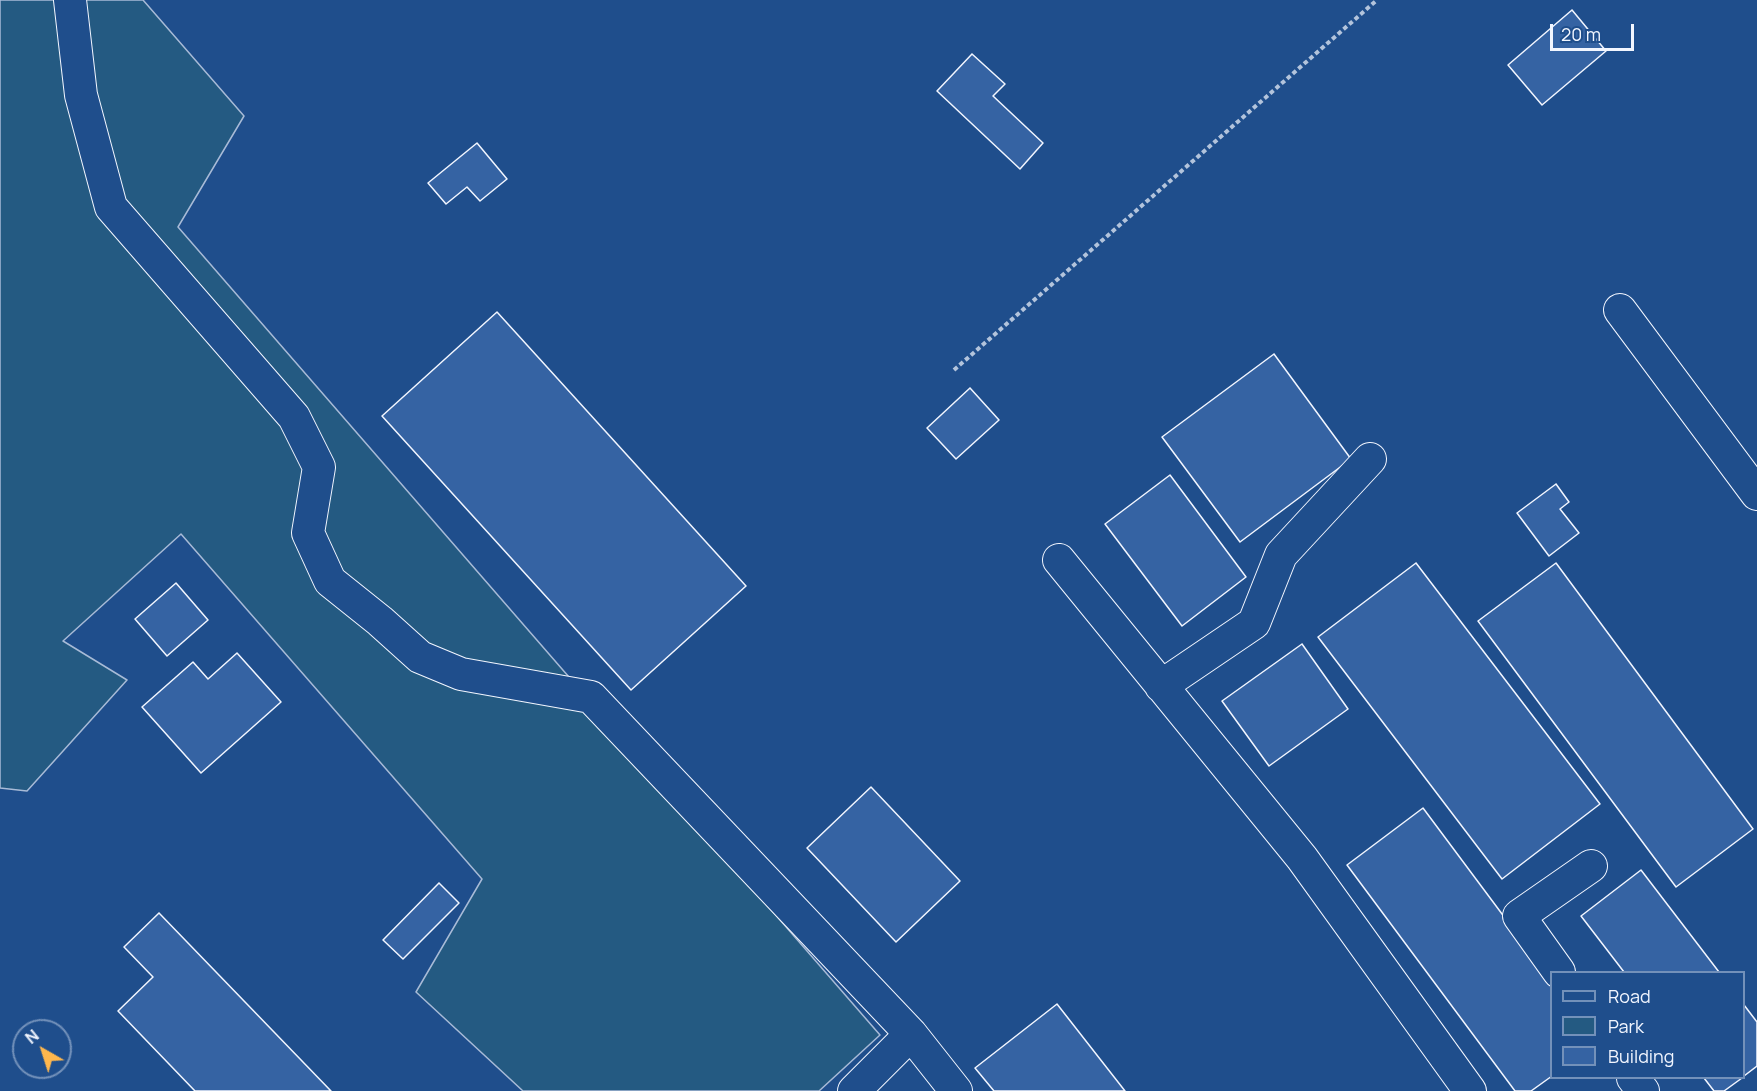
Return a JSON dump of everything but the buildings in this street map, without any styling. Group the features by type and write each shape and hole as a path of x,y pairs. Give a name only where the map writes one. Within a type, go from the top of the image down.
{"lane":[{"path":"70,0 81,94 111,207 294,417 319,467 308,533 330,581 420,657 461,674 591,697 911,1034 956,1091"},
{"path":"1620,310 1757,494"},
{"path":"1161,686 1254,623 1281,555 1370,459"},
{"path":"1059,560 1302,858 1470,1091"},
{"path":"1558,971 1519,916 1591,866"},
{"path":"854,1091 911,1034"}],"path":[{"path":"954,370 1377,0"}],"green space":[{"path":"0,0 143,0 244,116 178,227 880,1035 819,1091 523,1091 416,992 482,879 181,534 63,641 127,680 27,791 0,788"}]}
